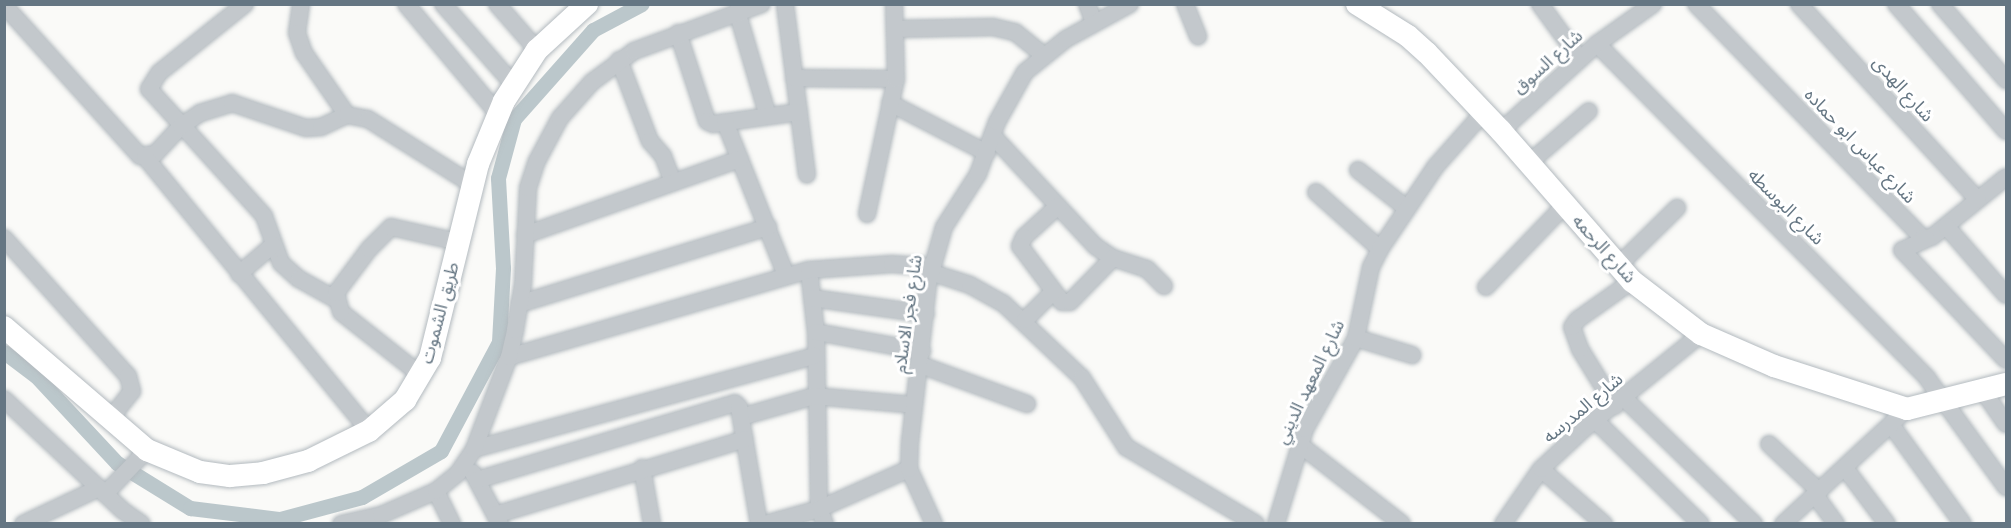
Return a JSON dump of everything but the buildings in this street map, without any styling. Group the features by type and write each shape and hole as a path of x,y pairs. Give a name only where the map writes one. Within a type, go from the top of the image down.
{"street":[{"path":"245,4 149,84 153,95 264,216 273,245 291,273 335,299 341,312 422,376"},
{"path":"301,4 297,33 304,53 347,115 384,127 473,185"},
{"path":"406,4 498,114"},
{"path":"443,4 514,85"},
{"path":"497,4 537,50"},
{"name":"طريق الشموت","path":"4,327 110,419 141,457 200,472 230,476 263,473 308,461 369,431 392,414 422,376 473,185 498,114 537,50 587,4"},
{"path":"341,524 381,515 436,491 470,455 509,357 519,304 528,188 547,138 575,100 619,60 678,33 762,4"},
{"path":"785,4 807,174"},
{"path":"867,214 896,79 894,4"},
{"path":"1087,4 1094,22"},
{"name":"شارع فجر الاسلام","path":"934,524 909,469 930,269 944,227 978,174 992,135 1019,81 1043,55 1094,22 1130,4"},
{"path":"1185,4 1198,37"},
{"path":"1540,4 1580,59"},
{"name":"شارع عباس ابو حماده","path":"1696,4 1927,239"},
{"name":"شارع الهدى","path":"1799,4 1978,200"},
{"path":"1896,4 2007,131"},
{"path":"1940,4 2007,80"},
{"path":"4,5 130,148 146,157 369,431"},
{"name":"شارع الرحمه","path":"1363,6 1408,36 1484,113 1625,274 1701,334 1774,366 1907,409 1944,402 2007,384"},
{"name":"شارع السوق","path":"1501,131 1597,44 1643,7"},
{"path":"737,11 768,116"},
{"path":"895,29 993,27 1015,32 1043,55"},
{"path":"678,33 705,117 712,124 799,112"},
{"name":"شارع البوسطه","path":"1597,44 1927,378 2007,487"},
{"path":"619,60 650,141 663,156 673,182"},
{"path":"794,78 896,79"},
{"path":"146,157 155,154 181,126 216,105 232,103 306,128 321,127 347,115"},
{"path":"890,103 987,153"},
{"path":"1529,163 1589,111"},
{"name":"شارع المعهد الديني","path":"1276,524 1299,444 1356,338 1371,267 1380,249 1405,207 1484,113"},
{"path":"725,122 786,275"},
{"path":"992,135 1095,246 1113,258 1147,269 1164,286"},
{"path":"525,235 740,159"},
{"path":"1358,170 1405,207"},
{"path":"2005,182 1927,239 1902,250 2007,360"},
{"path":"1316,192 1380,249"},
{"path":"1486,287 1564,205"},
{"path":"1058,206 1024,237 1020,246 1062,302 1070,302 1113,258"},
{"path":"1677,208 1625,274 1572,327 1580,349 1620,402 1754,524"},
{"path":"1946,226 2007,295"},
{"path":"335,299 369,249 391,227 458,242"},
{"path":"519,304 768,227"},
{"path":"4,238 128,376 132,391 110,419"},
{"path":"239,274 273,245"},
{"path":"509,357 809,270 883,264 930,269 990,294 1025,320 1082,378 1126,447 1256,524"},
{"path":"809,270 816,332 814,396 822,516"},
{"path":"1025,320 1053,292"},
{"path":"812,298 926,314"},
{"path":"816,332 922,358 1027,404"},
{"name":"شارع المدرسه","path":"1505,522 1541,469 1595,420 1701,334"},
{"path":"1356,338 1412,355"},
{"path":"470,455 591,416 815,356"},
{"path":"1983,391 2007,424"},
{"path":"741,417 814,396 914,405"},
{"path":"4,399 107,488 117,517 142,524"},
{"path":"477,480 729,403 737,404 759,524"},
{"path":"1783,524 1892,426 1907,409"},
{"path":"591,416 599,442"},
{"path":"1595,420 1701,524"},
{"path":"1892,426 1964,524"},
{"path":"470,455 477,480 498,519 642,468 745,439"},
{"path":"1299,444 1402,524"},
{"path":"1769,444 1817,493 1836,524"},
{"path":"23,524 107,488 141,457"},
{"path":"642,468 652,524"},
{"path":"1845,468 1887,524"},
{"path":"765,524 822,516 909,469"},
{"path":"1541,469 1604,524"},
{"path":"436,491 452,524"}],"waterway":[{"path":"4,352 35,375 117,463 190,508 280,519 362,497 441,451 499,342 503,268 498,178 514,119 593,30 642,4"}]}
